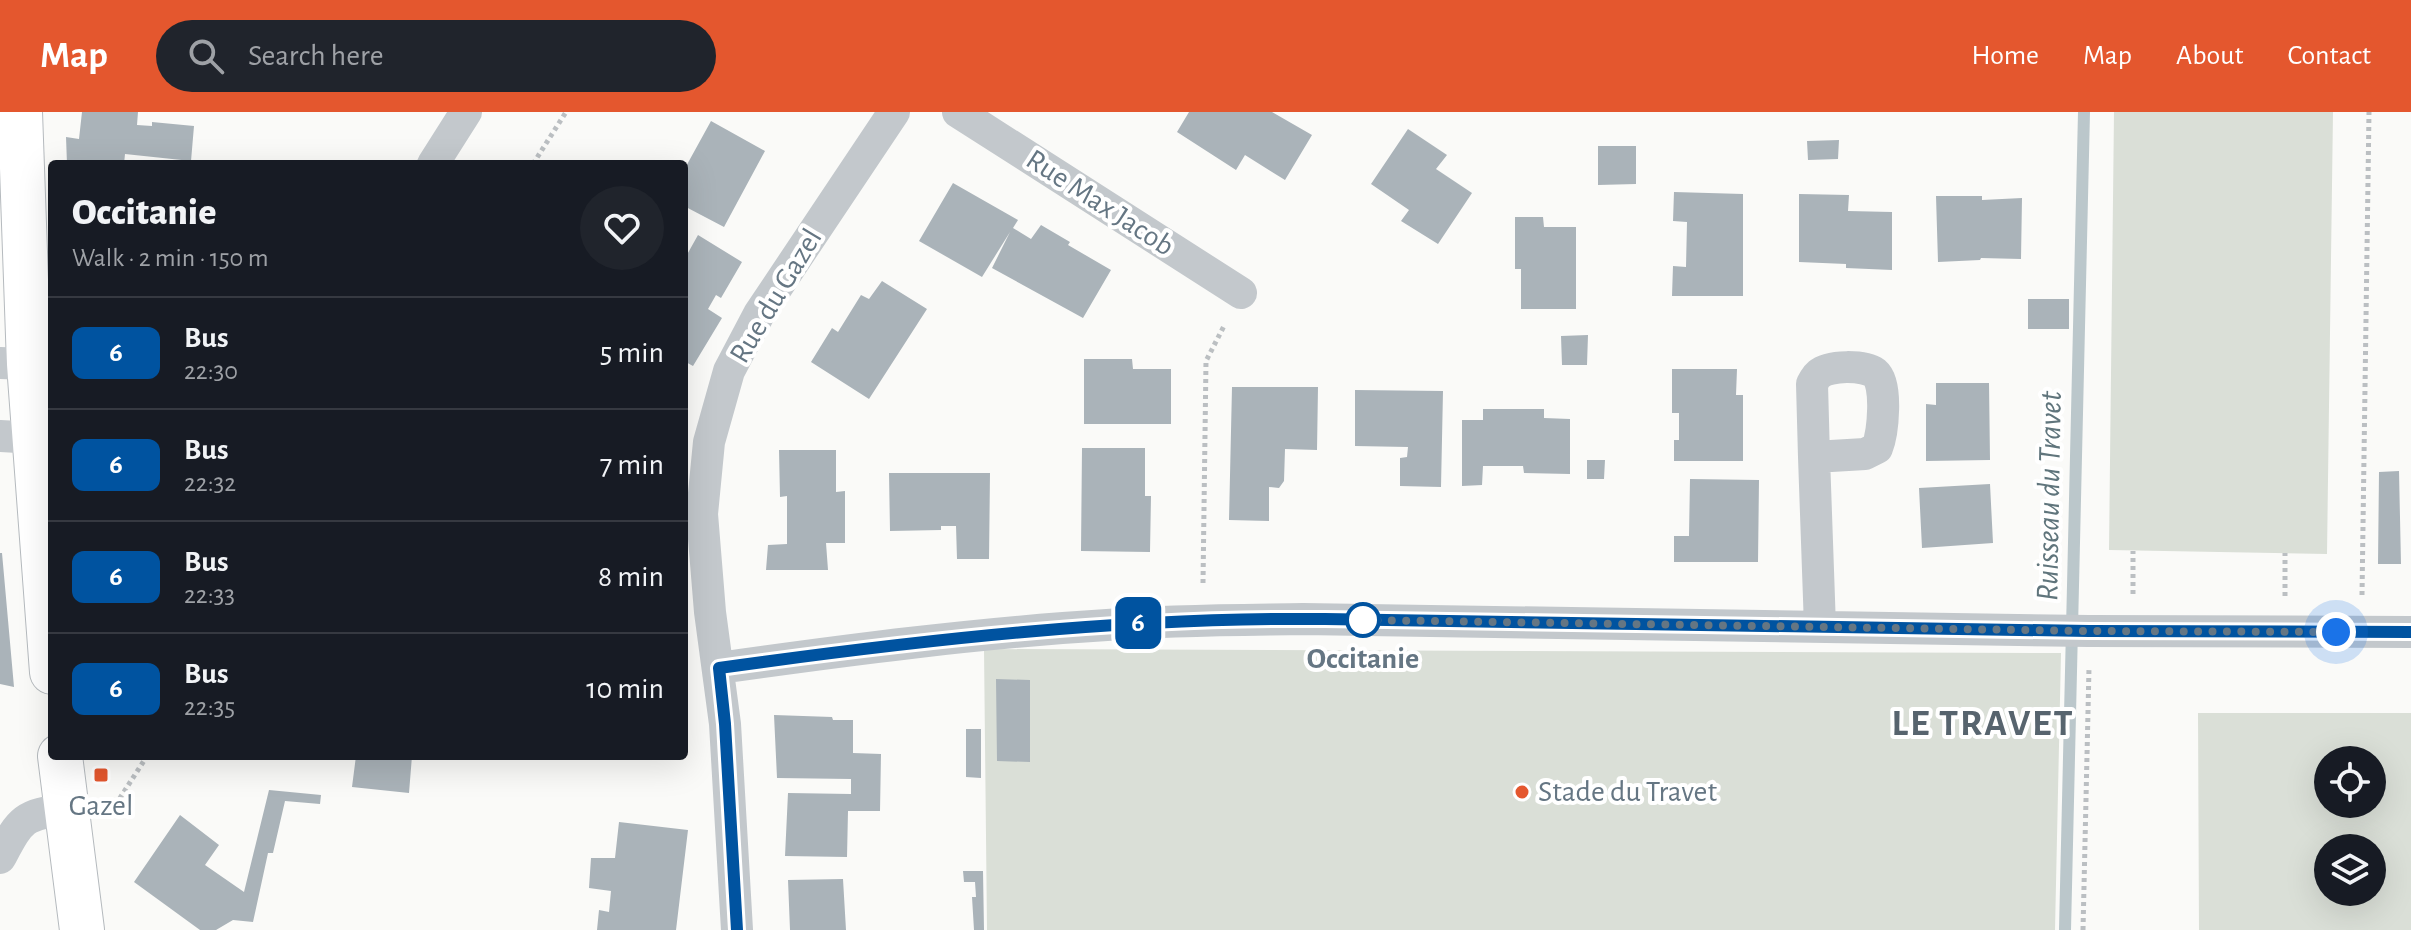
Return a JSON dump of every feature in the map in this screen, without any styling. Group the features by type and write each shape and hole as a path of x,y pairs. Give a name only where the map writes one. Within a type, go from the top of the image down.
{"main road":[{"path":"20,112 15,363 18,437 48,644"},
{"path":"60,760 82,930"}],"street":[{"path":"436,160 466,112"},
{"name":"Rue du Gazel","path":"737,930 725,724 710,612 702,514 709,442 729,371 759,314 894,112"},
{"name":"Rue Max Jacob","path":"958,112 1241,293"},
{"path":"1814,457 1820,627"},
{"path":"719,668 1007,633 1202,620 2411,632"},
{"path":"0,858 17,826 37,813 65,810"}],"path":[{"path":"536,160 566,112"},
{"path":"2361,632 2369,112"},
{"path":"1202,620 1206,361 1241,293"},
{"path":"2076,631 2083,930"}],"shaded area":[{"path":"2114,112 2333,112 2327,554 2109,550"},
{"name":"Stade du Travet","path":"984,649 2061,653 2055,930 987,930"},
{"path":"2198,713 2411,713 2411,930 2199,930"}],"building":[{"path":"82,112 138,112 137,125 152,126 152,122 194,126 191,160 125,154 124,160 67,160 66,137 79,139"},
{"path":"1189,112 1272,112 1312,135 1285,180 1245,155 1236,170 1177,132"},
{"path":"711,121 765,151 724,227 688,208 688,163"},
{"path":"1408,129 1447,155 1436,169 1472,193 1438,244 1401,221 1409,210 1371,184"},
{"path":"1839,140 1838,159 1808,160 1807,141"},
{"path":"1598,146 1636,146 1636,184 1598,185"},
{"path":"953,183 1018,220 1013,228 1031,239 1041,225 1111,270 1083,318 992,268 1010,232 982,277 919,241"},
{"path":"1674,192 1743,194 1743,296 1672,296 1673,266 1686,267 1687,222 1673,221"},
{"path":"1799,194 1849,195 1848,211 1892,212 1892,270 1799,262"},
{"path":"1936,196 1982,196 1982,200 2022,198 2021,259 1981,258 1938,262"},
{"path":"1515,217 1543,217 1544,227 1576,227 1576,309 1521,309 1521,269 1515,269"},
{"path":"698,235 742,262 721,298 716,295 708,309 722,318 693,366 688,363 688,253"},
{"path":"882,281 927,309 869,399 811,362 832,328 838,332 861,295 869,299"},
{"path":"2028,299 2069,299 2069,329 2028,329"},
{"path":"1588,335 1587,365 1562,365 1561,336"},
{"path":"1084,359 1132,359 1133,369 1171,369 1171,424 1084,424"},
{"path":"1672,369 1737,369 1736,395 1743,395 1743,461 1674,461 1674,440 1679,440 1679,413 1672,413"},
{"path":"1936,383 1989,383 1990,460 1926,461 1926,404 1936,405"},
{"path":"1232,387 1318,387 1317,450 1285,449 1284,481 1279,488 1269,487 1269,521 1229,520"},
{"path":"1355,390 1443,391 1441,487 1400,486 1400,458 1407,457 1408,447 1355,446"},
{"path":"1483,409 1544,409 1544,418 1570,419 1570,474 1524,473 1523,466 1483,466 1482,485 1462,486 1462,420 1483,420"},
{"path":"1082,448 1145,448 1145,496 1151,496 1150,552 1081,551"},
{"path":"779,450 836,450 836,492 845,491 845,543 826,543 828,570 766,570 768,545 787,544 787,496 780,497"},
{"path":"1587,460 1605,460 1604,479 1587,479"},
{"path":"2399,471 2401,564 2378,564 2379,472"},
{"path":"889,473 990,473 989,559 957,559 956,526 941,526 941,530 890,531"},
{"path":"1690,479 1759,480 1758,562 1674,562 1674,536 1689,536"},
{"path":"1990,484 1993,543 1922,548 1919,488"},
{"path":"2,553 14,687 0,684"},
{"path":"996,679 1030,680 1030,762 997,761"},
{"path":"774,715 853,720 853,753 881,754 880,811 848,811 847,857 785,856 788,793 851,794 851,779 777,778"},
{"path":"966,729 981,729 981,778 966,777"},
{"path":"355,760 412,760 409,793 352,787"},
{"path":"269,790 321,795 320,804 285,801 273,853 268,853 253,922 233,920 216,930 200,930 134,882 180,815 219,845 205,865 244,892"},
{"path":"619,822 688,830 676,930 597,930 599,910 609,912 611,891 589,888 591,858 615,858"},
{"path":"963,871 983,871 984,930 974,930 972,897 976,897 975,882 964,882"},
{"path":"843,879 846,930 790,930 788,880"}],"waterway":[{"name":"Ruisseau du Travet","path":"2065,930 2084,112"}],"bus line":[{"name":"6","path":"737,930 719,668 1007,633 1202,620 2411,632"}],"place":[{"name":"Occitanie","path":"1363,620"},
{"name":"Gazel","path":"101,775"},
{"name":"Stade du Travet","path":"1522,792"}],"district":[{"name":"LE TRAVET","path":"1983,724"}],"route":[{"path":"1363,620 2336,632"}]}
